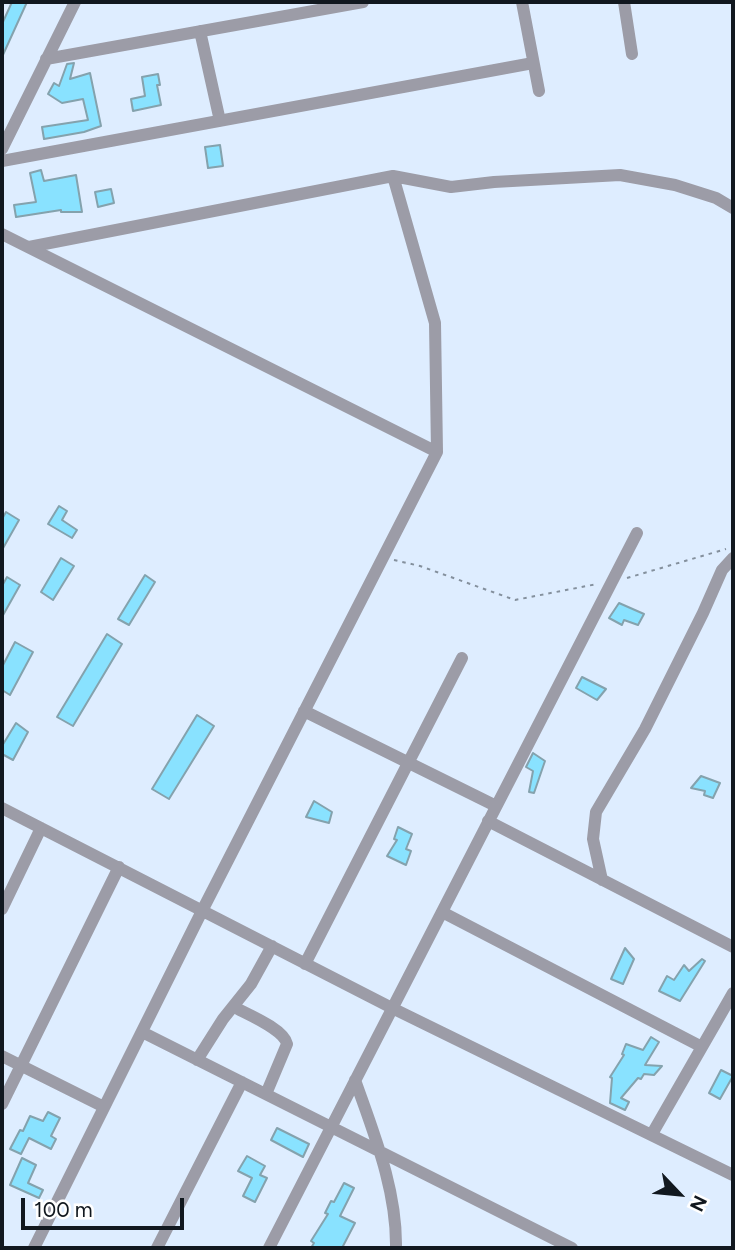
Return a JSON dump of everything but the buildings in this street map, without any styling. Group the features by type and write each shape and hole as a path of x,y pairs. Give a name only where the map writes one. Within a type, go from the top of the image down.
{"street":[{"path":"2,149 75,2"},
{"path":"47,59 321,6 363,2"},
{"path":"522,2 539,91"},
{"path":"624,2 632,54"},
{"path":"200,31 220,121"},
{"path":"2,161 533,63"},
{"path":"29,247 393,176 451,187 620,175 675,184 716,198 733,208"},
{"path":"34,1248 202,911 437,452 435,323 393,176"},
{"path":"2,234 437,452"},
{"path":"269,1248 637,533"},
{"path":"602,880 593,839 596,812 645,729 722,570 733,558"},
{"path":"305,964 462,658"},
{"path":"304,711 496,806"},
{"path":"2,808 392,1008 732,1172"},
{"path":"488,821 733,947"},
{"path":"2,909 41,828"},
{"path":"2,1104 119,867"},
{"path":"442,912 702,1047"},
{"path":"197,1060 222,1020 251,984 272,946"},
{"path":"652,1134 733,993"},
{"path":"234,1007 286,1038 287,1044 266,1094"},
{"path":"142,1032 572,1248"},
{"path":"2,1056 104,1107"},
{"path":"355,1080 380,1152 397,1218 396,1248"},
{"path":"157,1248 242,1082"}],"path":[{"path":"383,557 420,566 515,600 642,575 733,547"}]}
